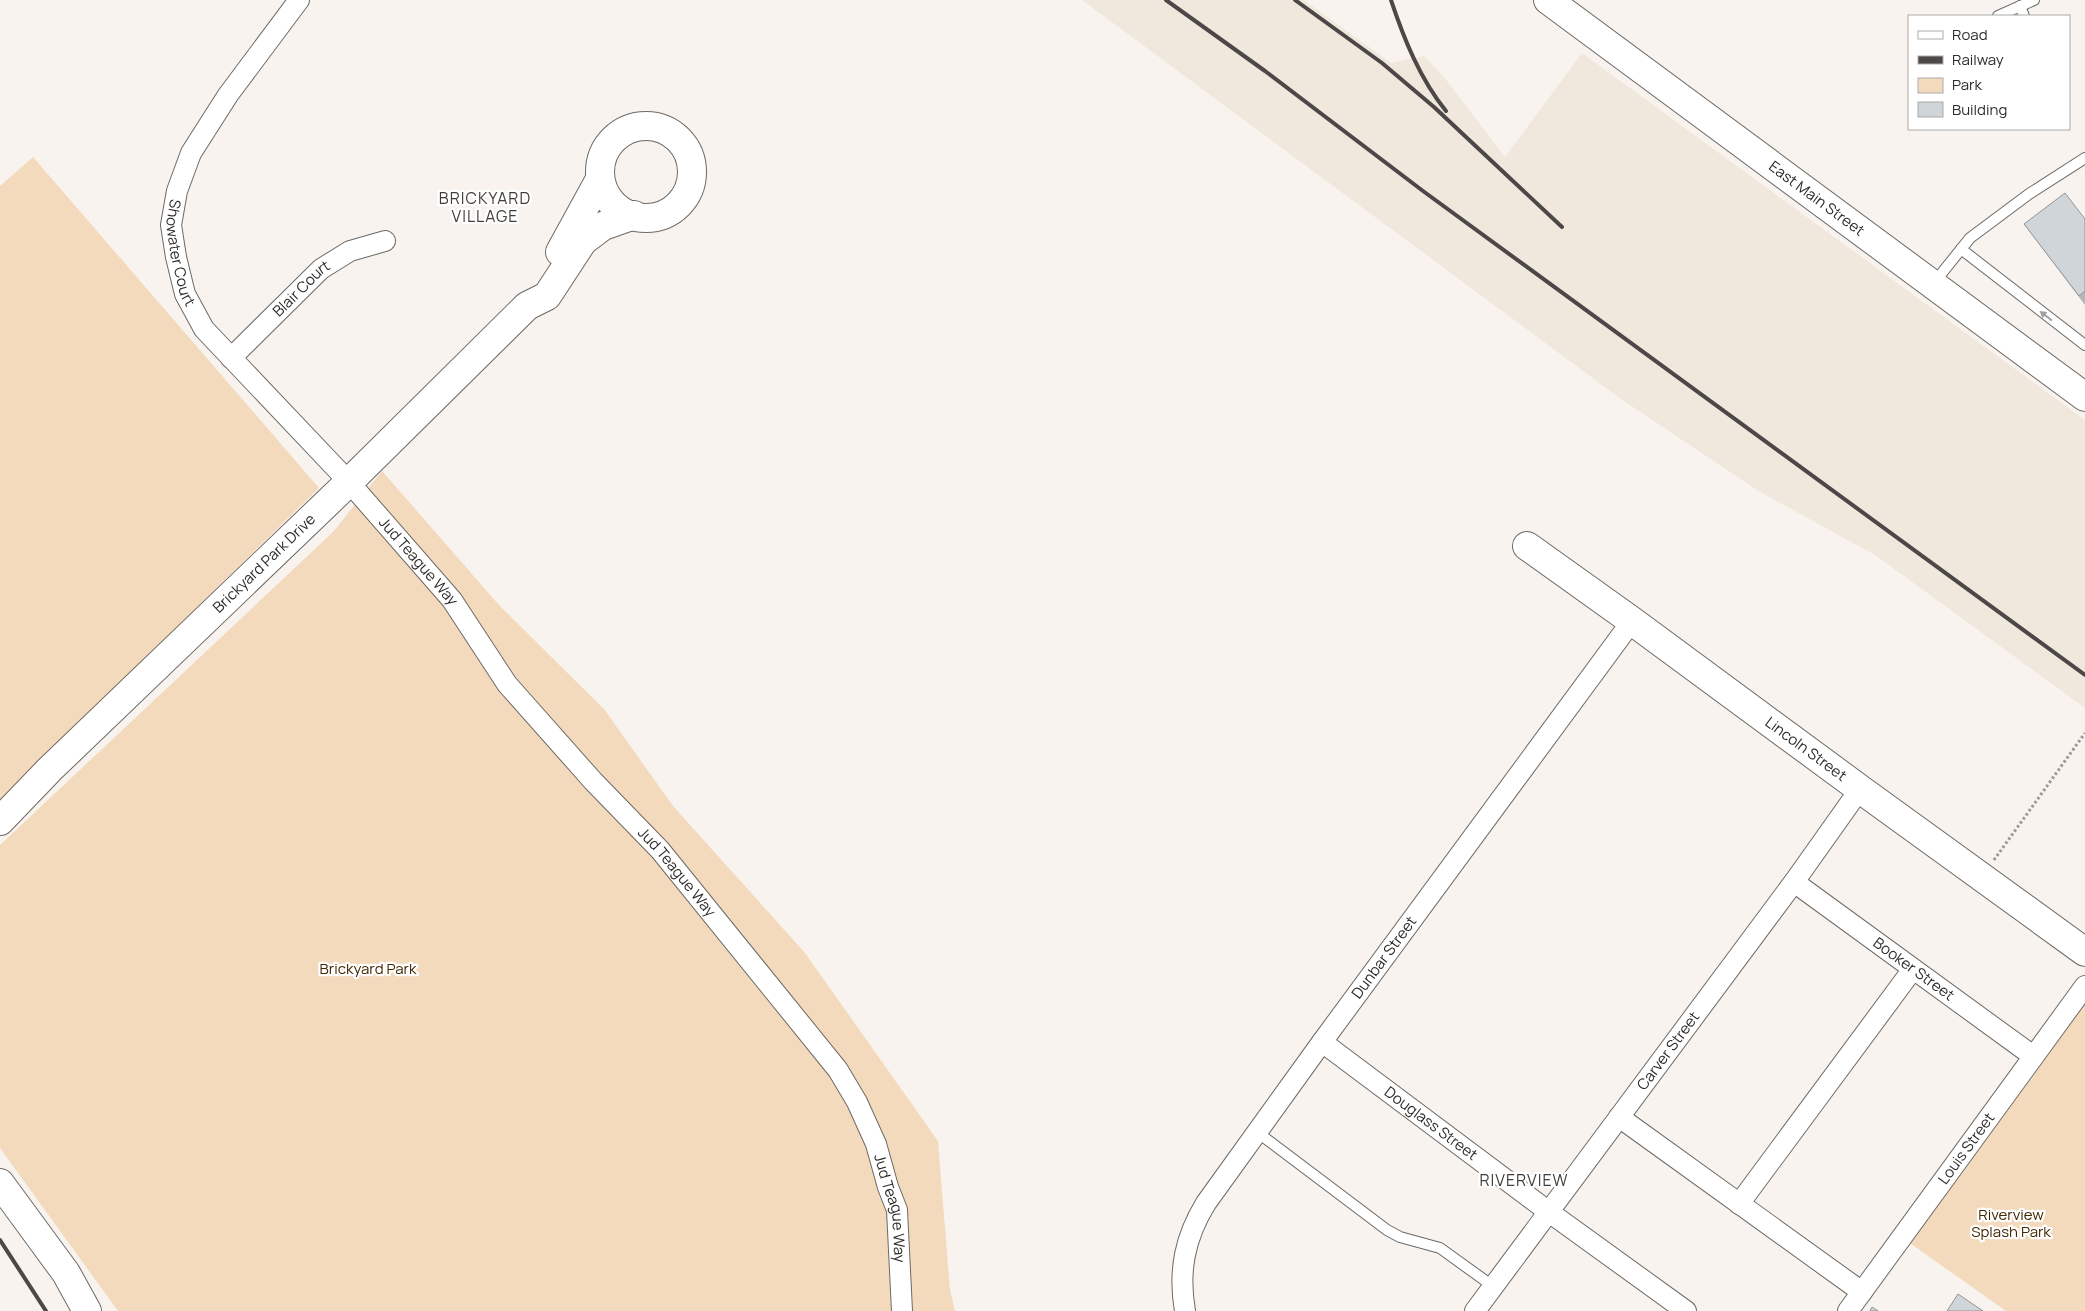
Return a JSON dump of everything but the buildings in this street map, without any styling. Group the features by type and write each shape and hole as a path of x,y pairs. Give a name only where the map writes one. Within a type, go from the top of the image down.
{"street":[{"name":"Showater Court","path":"300,0 228,95 191,153 177,191 172,225 176,257 186,294 204,329 349,482"},
{"name":"East Main Street","path":"1548,0 2085,397"},
{"path":"643,125 658,127 672,133 684,144 691,158 693,173 690,188 682,202 670,211 656,217 641,218 634,215 626,214 614,205 605,193 600,179 600,164 605,149 615,137 628,129 643,125"},
{"name":"Brickyard Park Drive","path":"527,306 536,284 549,270 567,241 600,179"},
{"name":"Brickyard Park Drive","path":"0,821 49,770 349,482 527,306 547,296 584,241 604,226 634,215"},
{"name":"Blair Court","path":"231,358 321,269 350,251 385,241"},
{"name":"Jud Teague Way","path":"349,482 452,600 508,684 593,781 660,850 838,1070 857,1102 876,1144 888,1187 897,1210 902,1311"},
{"name":"Lincoln Street","path":"1527,546 2085,952"},
{"name":"Dunbar Street","path":"1184,1311 1182,1274 1186,1248 1193,1224 1322,1042 1632,621"},
{"name":"Carver Street","path":"1475,1311 1794,882 1860,789"},
{"name":"Booker Street","path":"1794,882 2033,1056"},
{"path":"1740,1204 1913,969"},
{"name":"Louis Street","path":"1848,1311 2085,986"},
{"name":"Douglass Street","path":"1322,1042 1549,1212 1686,1311"},
{"path":"1619,1117 1862,1292"},
{"path":"0,1183 66,1272 87,1311"}],"lane":[{"path":"2003,15 2022,11 2034,0"},
{"path":"1933,285 1970,238 2029,194 2085,158"},
{"path":"1961,249 2085,345"},
{"path":"1257,1132 1387,1230 1400,1238 1440,1248 1494,1287"}],"path":[{"path":"1982,877 2085,734"}],"shaded area":[{"path":"1082,0 1304,0 1391,63 1424,56 1444,77 1505,157 1582,53 2085,420 2085,708 1875,555 1760,492 1621,399"}],"green space":[{"path":"33,157 319,488 0,800 0,186"},
{"name":"Brickyard Park","path":"382,471 499,605 604,709 673,806 805,953 938,1141 950,1290 955,1311 118,1311 0,1148 0,845 333,532"},
{"name":"Riverview Splash Park","path":"2085,1005 2085,1311 2006,1311 1907,1241"}],"railway":[{"path":"1166,0 1265,71 1423,191 2085,675"},
{"path":"1295,0 1382,63 1434,107 1562,227"},
{"path":"1391,0 1414,58 1428,86 1446,111"},
{"path":"0,1240 46,1311"}],"district":[{"name":"BRICKYARD VILLAGE","path":"485,207"},
{"name":"RIVERVIEW","path":"1524,1180"}]}
